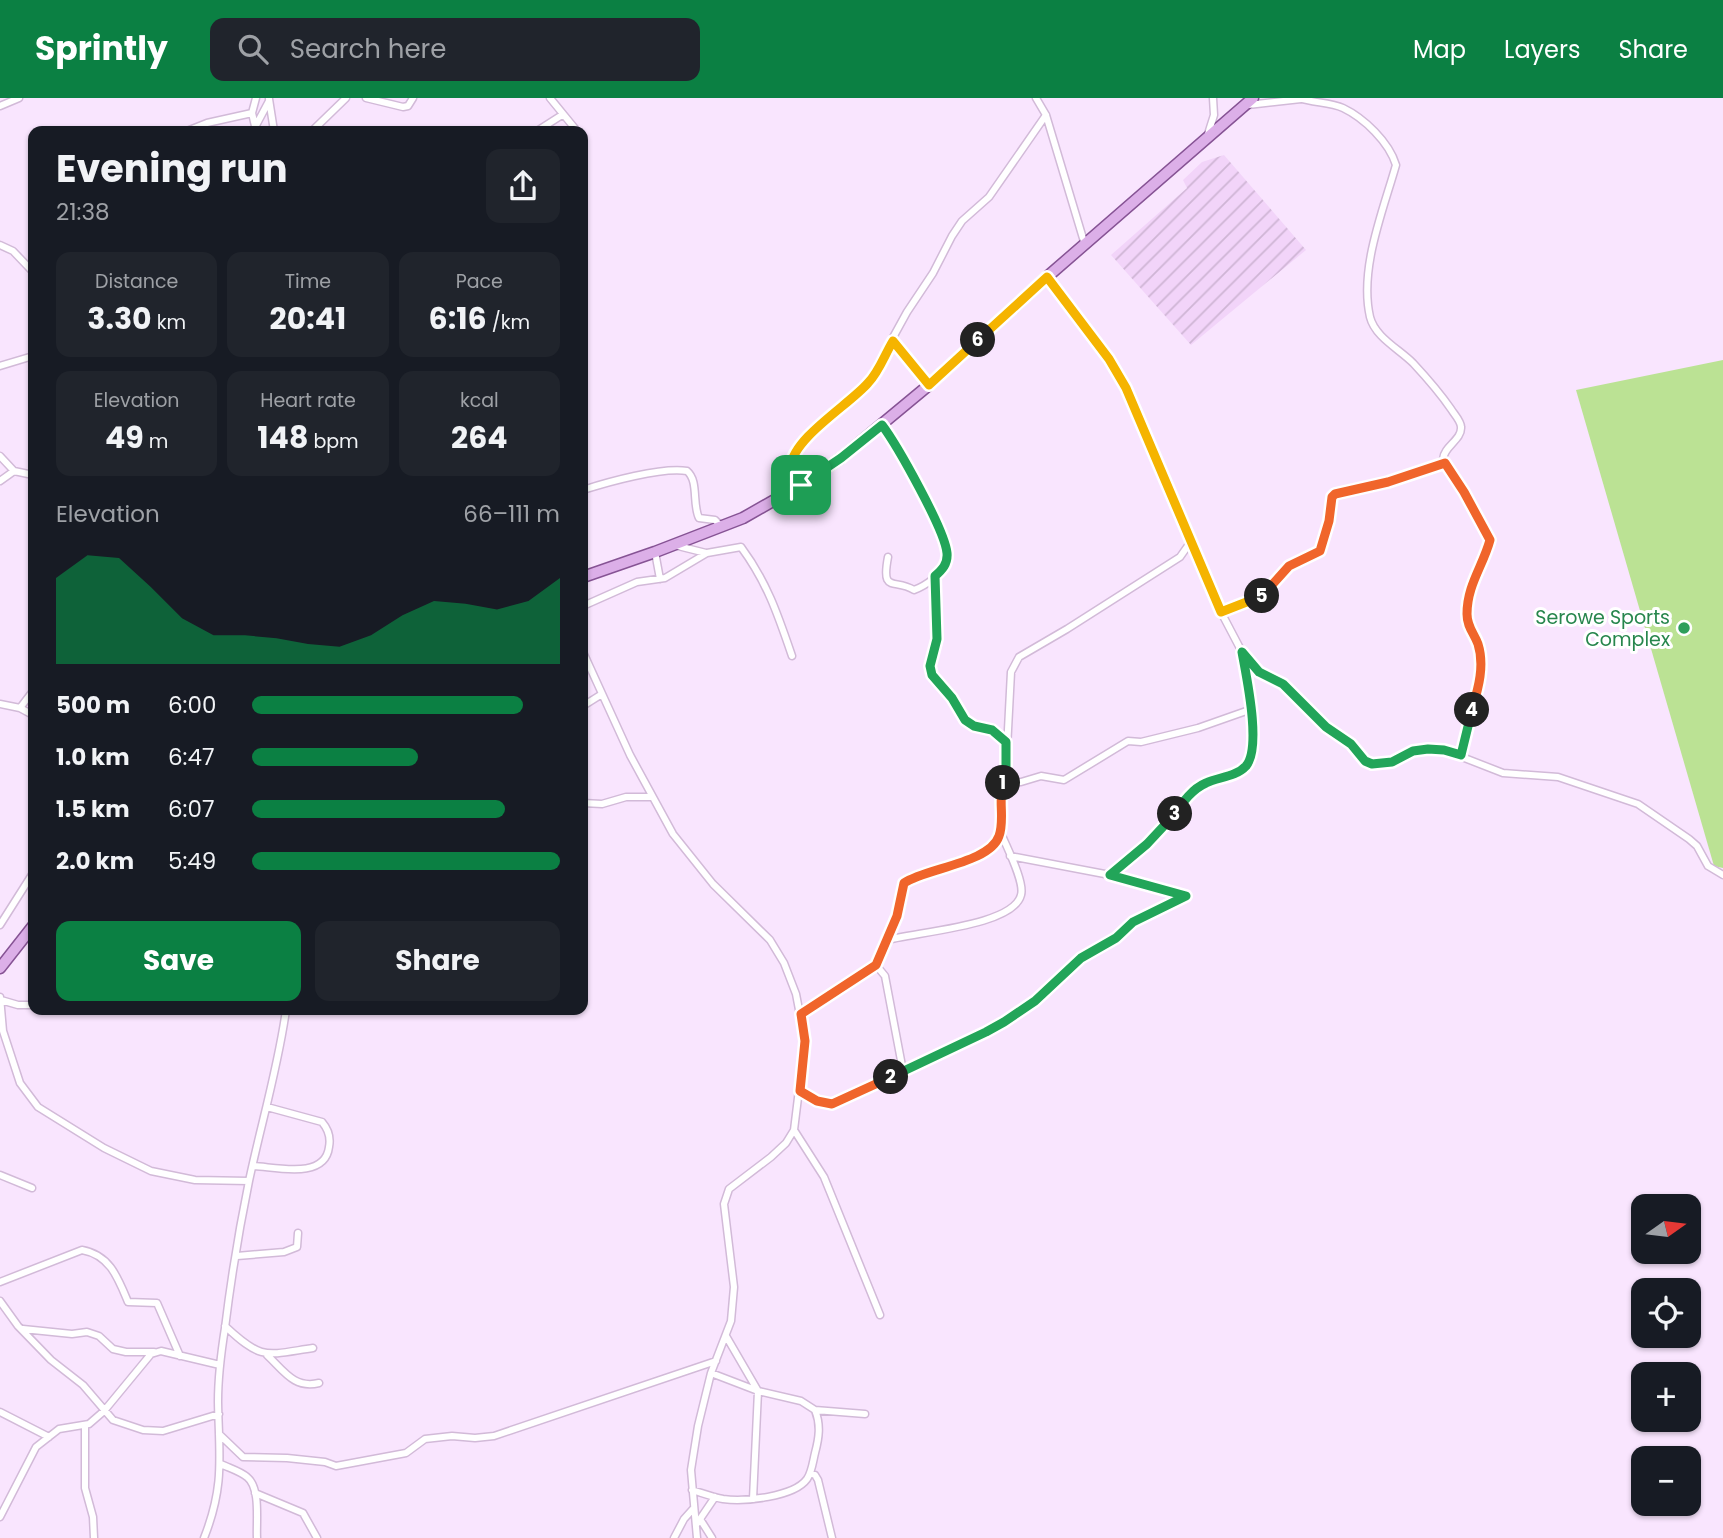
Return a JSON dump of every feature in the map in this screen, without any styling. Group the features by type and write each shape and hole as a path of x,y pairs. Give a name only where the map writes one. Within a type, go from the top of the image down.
{"main road":[{"path":"588,573 722,527 801,485 841,458 929,385 1047,277 1249,102"},
{"path":"0,968 28,932"}],"street":[{"path":"0,106 19,98"},
{"path":"254,126 252,113 256,98"},
{"path":"317,126 346,98"},
{"path":"366,98 403,107 408,106 413,98"},
{"path":"550,98 572,126"},
{"path":"1036,98 1046,115 1085,246"},
{"path":"1208,135 1214,115 1213,98"},
{"path":"256,126 269,99"},
{"path":"269,99 273,126"},
{"path":"1249,102 1300,99 1343,108 1385,143 1396,165 1369,264 1366,284 1370,316 1373,327 1413,363 1460,422 1459,434 1443,453 1445,463 1490,540 1469,593 1468,626 1478,645 1480,676 1461,755"},
{"path":"200,126 252,113"},
{"path":"545,126 562,115"},
{"path":"801,485 791,466 795,452 812,433 868,383 899,326 933,274 961,221 989,197 1046,115"},
{"path":"0,245 13,251 28,267"},
{"path":"1047,277 1109,359 1126,388 1221,612 1242,652 1259,672 1283,684 1326,727 1351,744 1365,761 1372,764 1392,762 1413,751 1444,750 1503,773 1550,775 1638,804 1689,839 1697,846 1708,866 1723,875"},
{"path":"893,341 929,385"},
{"path":"0,366 28,358"},
{"path":"882,425 900,451 944,538 947,561 943,570 918,589 892,585 886,576 888,557"},
{"path":"0,456 14,471 28,474"},
{"path":"1221,612 1261,597 1289,566 1320,551 1329,521 1332,497 1335,494 1388,482 1445,463"},
{"path":"588,487 674,470 687,471 693,478 699,518 715,520 722,527"},
{"path":"0,481 14,471"},
{"path":"884,941 901,935 972,925 1011,908 1019,900 1022,891 1001,833 1000,797 1006,768 1011,672 1019,657 1180,556 1192,540"},
{"path":"674,545 706,554"},
{"path":"588,604 637,582 660,579 706,554 741,547 762,577 792,656"},
{"path":"655,552 660,579"},
{"path":"935,576 937,639 930,666 932,675 952,698 965,720 974,726 992,730 1006,742"},
{"path":"1110,875 1147,844 1200,786 1246,766 1251,752 1252,709 1242,652"},
{"path":"588,663 630,755 673,834 713,884 770,940 784,963 801,1014 805,1041 794,1129 786,1143 771,1157 729,1189 723,1204 734,1287 731,1321 711,1373 691,1470 698,1538"},
{"path":"588,703 602,694"},
{"path":"20,708 28,698"},
{"path":"0,704 28,712"},
{"path":"1003,783 1021,782 1041,776 1063,780 1128,741 1141,742 1198,728 1252,709"},
{"path":"588,803 602,804 626,797 653,797"},
{"path":"801,1014 876,965 884,941 897,916 904,883 984,852 998,841 1001,833"},
{"path":"800,1091 817,1101 832,1104 986,1032 1035,1001 1081,958 1116,938 1133,922 1186,896 1110,875 1010,856"},
{"path":"0,925 28,881"},
{"path":"876,965 885,976 903,1071"},
{"path":"28,1005 18,1005 1,999 1,1027 23,1089 38,1107 129,1162 151,1171 195,1180 249,1181"},
{"path":"204,1538 219,1492 220,1365 225,1326 249,1181 285,1015"},
{"path":"253,1166 306,1169 324,1163 329,1150 330,1137 322,1122 267,1107"},
{"path":"794,1129 824,1177 880,1315"},
{"path":"0,1175 32,1188"},
{"path":"237,1256 289,1251 297,1247 298,1233"},
{"path":"0,1282 82,1250 94,1252 112,1267 128,1302 157,1303 180,1356"},
{"path":"1,1305 51,1360 83,1385 113,1420 143,1430 163,1430 219,1415"},
{"path":"225,1326 246,1346 267,1355 295,1381 306,1386 319,1382"},
{"path":"21,1329 72,1334 88,1332 99,1336 113,1349 154,1352 220,1365"},
{"path":"726,1336 758,1391 754,1499"},
{"path":"267,1355 313,1348"},
{"path":"0,1517 33,1451 63,1428 85,1426 104,1411 154,1352"},
{"path":"219,1434 243,1457 287,1458 325,1462 336,1466 353,1464 405,1453 425,1439 494,1436 716,1361"},
{"path":"711,1373 758,1391 801,1401 816,1410 864,1414"},
{"path":"692,1490 715,1497 754,1499 788,1491 800,1485 810,1473 819,1440 816,1410"},
{"path":"0,1412 49,1437"},
{"path":"85,1426 85,1488 93,1517 94,1538"},
{"path":"221,1464 247,1477 255,1493 257,1538"},
{"path":"810,1473 818,1480 832,1538"},
{"path":"255,1493 303,1513 317,1538"},
{"path":"695,1526 715,1497"},
{"path":"674,1538 693,1509"},
{"path":"699,1518 712,1538"}],"shaded area":[{"path":"1224,155 1306,250 1191,345 1111,255 1187,188 1183,180 1202,162"}],"green space":[{"name":"Serowe Sports Complex","path":"1723,360 1723,868 1714,866 1576,390"}],"place":[{"name":"Serowe Sports Complex","path":"1684,628"}],"route":[{"path":"1047,277 1109,359 1126,388 1221,612 1261,597 1289,566 1320,551 1324,546 1332,497 1335,494 1388,482 1445,463 1490,540 1469,593 1468,626 1478,645 1480,676 1461,755 1428,749 1413,751 1392,762 1372,764 1365,761 1351,744 1326,727 1283,684 1259,672 1242,652 1252,709 1251,752 1246,766 1200,786 1147,844 1110,875 1186,896 1133,922 1116,938 1074,962 1035,1001 986,1032 840,1102 826,1104 817,1101 800,1091 805,1041 801,1014 876,965 884,941 897,916 904,883 984,852 998,841 1001,833 1000,792 1006,768 1006,742 992,730 974,726 965,720 952,698 932,675 930,666 937,639 935,576 943,570 947,552 944,538 900,451 882,425 841,458 801,485 791,466 795,452 812,433 868,383 893,341 929,385 1047,277"}]}
